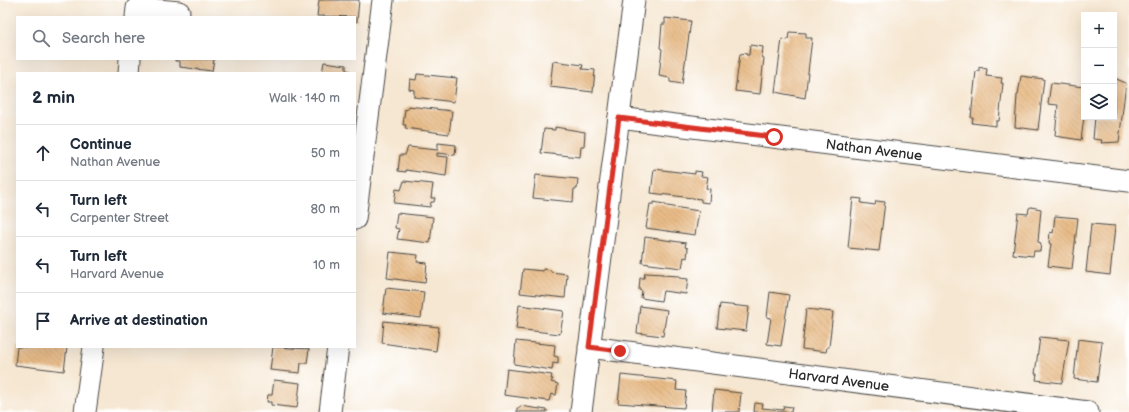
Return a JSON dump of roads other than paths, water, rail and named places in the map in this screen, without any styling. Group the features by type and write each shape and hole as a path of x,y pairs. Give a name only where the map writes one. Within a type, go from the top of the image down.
{"street":[{"path":"356,211 383,0"},
{"path":"581,412 634,0"},
{"path":"136,16 137,8 179,12"},
{"path":"129,72 130,60"},
{"name":"Nathan Avenue","path":"619,118 1129,181"},
{"name":"Harvard Avenue","path":"589,347 1088,412"},
{"path":"85,412 94,348"},
{"path":"330,412 338,348"}]}
